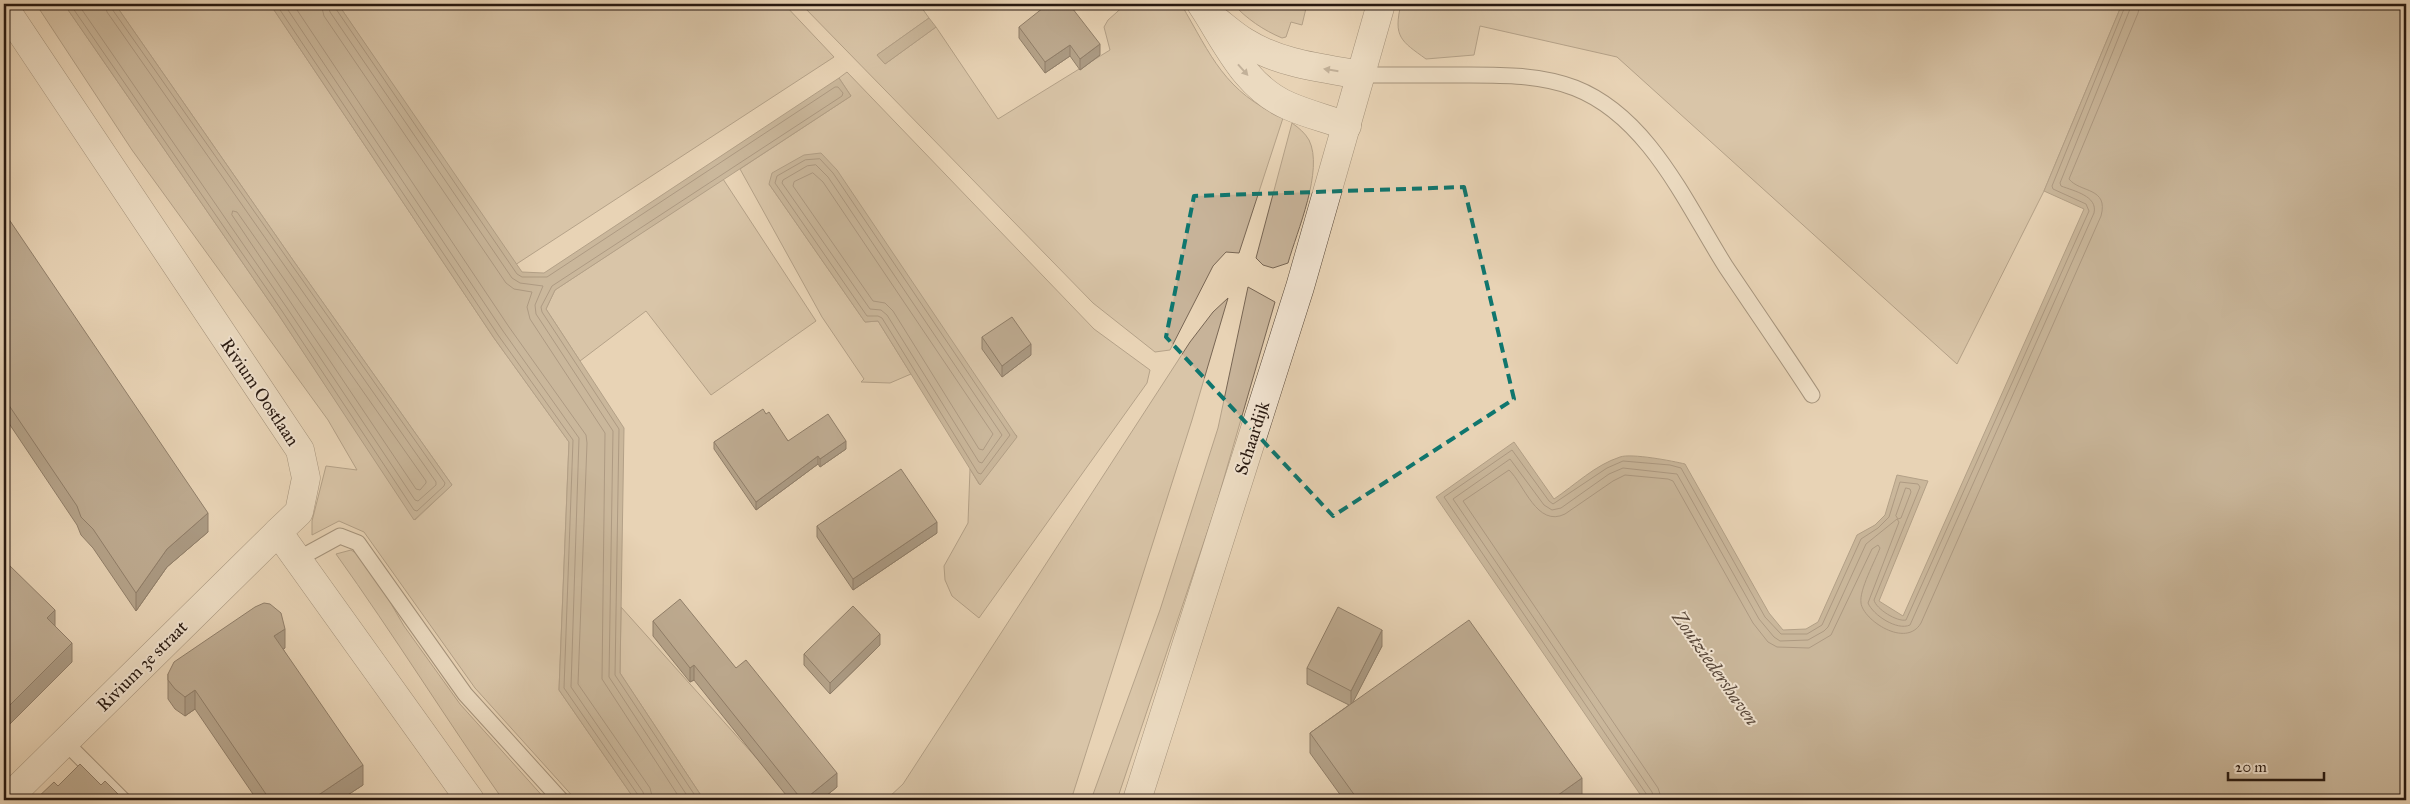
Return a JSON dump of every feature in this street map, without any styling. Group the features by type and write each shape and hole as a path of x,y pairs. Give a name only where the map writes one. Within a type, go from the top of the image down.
{"street":[{"name":"Schaardijk","path":"1137,800 1300,287 1381,4"},
{"name":"Rivium Oostlaan","path":"4,6 300,450 306,478 299,512 278,532"},
{"path":"1204,9 1245,42 1271,55 1301,65 1361,75"},
{"path":"1204,9 1235,61 1263,91 1289,107 1347,126"},
{"path":"278,532 470,800"},
{"name":"Rivium 3e straat","path":"6,800 278,532"}],"lane":[{"path":"1361,75 1484,75 1534,78 1576,88 1612,110 1628,122 1653,150 1726,266 1812,395"},
{"path":"298,559 340,536 358,543 465,694 562,800"},
{"path":"65,742 123,800"}],"highlighted area":[{"path":"1464,187 1514,399 1333,516 1166,337 1194,196"}],"shaded area":[{"path":"36,4 64,4 278,314 415,520 452,485 115,4 270,4 494,338 569,442 559,690 635,800 576,800 475,688 364,532 339,521 312,535 312,521 326,466 357,470 328,420 132,150"},
{"path":"338,4 784,4 834,57 515,265"},
{"path":"801,4 919,4 929,18 877,55 885,64 936,27 998,119 1110,50 1104,27 1108,20 1126,4 1181,4 1211,56 1233,84 1263,108 1283,118 1239,253 1226,252 1213,266 1170,350 1155,352 1093,303"},
{"path":"1233,4 1307,4 1302,25 1291,22 1286,37 1282,38 1256,24"},
{"path":"1401,4 2122,4 2044,191 1957,364 1617,57 1480,26 1474,55 1426,59 1410,47 1401,37 1398,24"},
{"path":"847,72 1094,329 1150,370 1147,383 979,618 952,596 945,580 944,566 968,523 970,469 979,484 1017,436 769,184 865,322 878,321 911,374 890,383 861,382 864,379 822,317 740,169 851,96 839,78"},
{"path":"1292,123 1309,140 1313,153 1311,184 1308,201 1288,263 1273,268 1263,265 1256,258"},
{"path":"723,179 816,321 711,395 646,311 580,361 546,309 555,290"},
{"path":"1248,287 1275,302 1215,509 1117,800 1091,800 1160,610 1218,428"},
{"path":"1228,298 1192,420 1071,800 872,800 888,798 903,784 1190,342 1213,312"},
{"path":"351,550 365,559 404,626 460,704 546,800 503,800 336,554"},
{"path":"621,607 794,800 704,800 620,673"}],"water":[{"path":"64,4 115,4 452,485 414,520 278,314"},
{"path":"270,4 338,4 522,272 544,273 839,78 851,96 555,290 546,309 624,428 620,673 704,800 635,800 559,690 569,442 494,338"},
{"name":"Zoutziedershaven","path":"2122,4 2406,4 2406,800 1644,800 1436,497 1514,442 1554,499 1594,470 1620,457 1662,459 1685,464 1769,613 1783,630 1806,629 1818,622 1857,535 1875,525 1885,515 1897,475 1928,481 1879,601 1903,616 2084,209 2044,191"},
{"path":"929,18 936,27 885,64 877,55"},
{"path":"821,153 837,170 1017,437 980,485 878,321 865,322 769,184 772,173 804,155"}],"building":[{"path":"1048,4 1069,4 1100,44 1080,59 1070,45 1045,62 1019,27"},
{"path":"4,212 208,513 167,549 136,593 93,529 81,517 77,506 4,398"},
{"path":"1012,317 1031,344 1002,366 982,337"},
{"path":"763,409 766,414 769,412 788,441 828,414 846,441 820,459 818,456 756,502 714,442"},
{"path":"901,469 937,522 853,579 817,526"},
{"path":"7,563 55,610 47,618 72,643 4,711 4,606 7,603 4,600 4,566"},
{"path":"680,599 736,668 746,660 837,773 804,800 802,800 694,665 690,668 653,621"},
{"path":"264,603 270,604 281,613 285,629 274,636 363,765 311,800 270,800 195,690 185,697 168,680 168,674 174,662 255,607"},
{"path":"853,606 880,634 830,683 804,654"},
{"path":"1338,607 1382,630 1351,691 1307,668"},
{"path":"1469,620 1582,778 1551,800 1358,800 1310,733"},
{"path":"80,764 101,785 105,781 124,800 35,800 54,782 58,786"}]}
